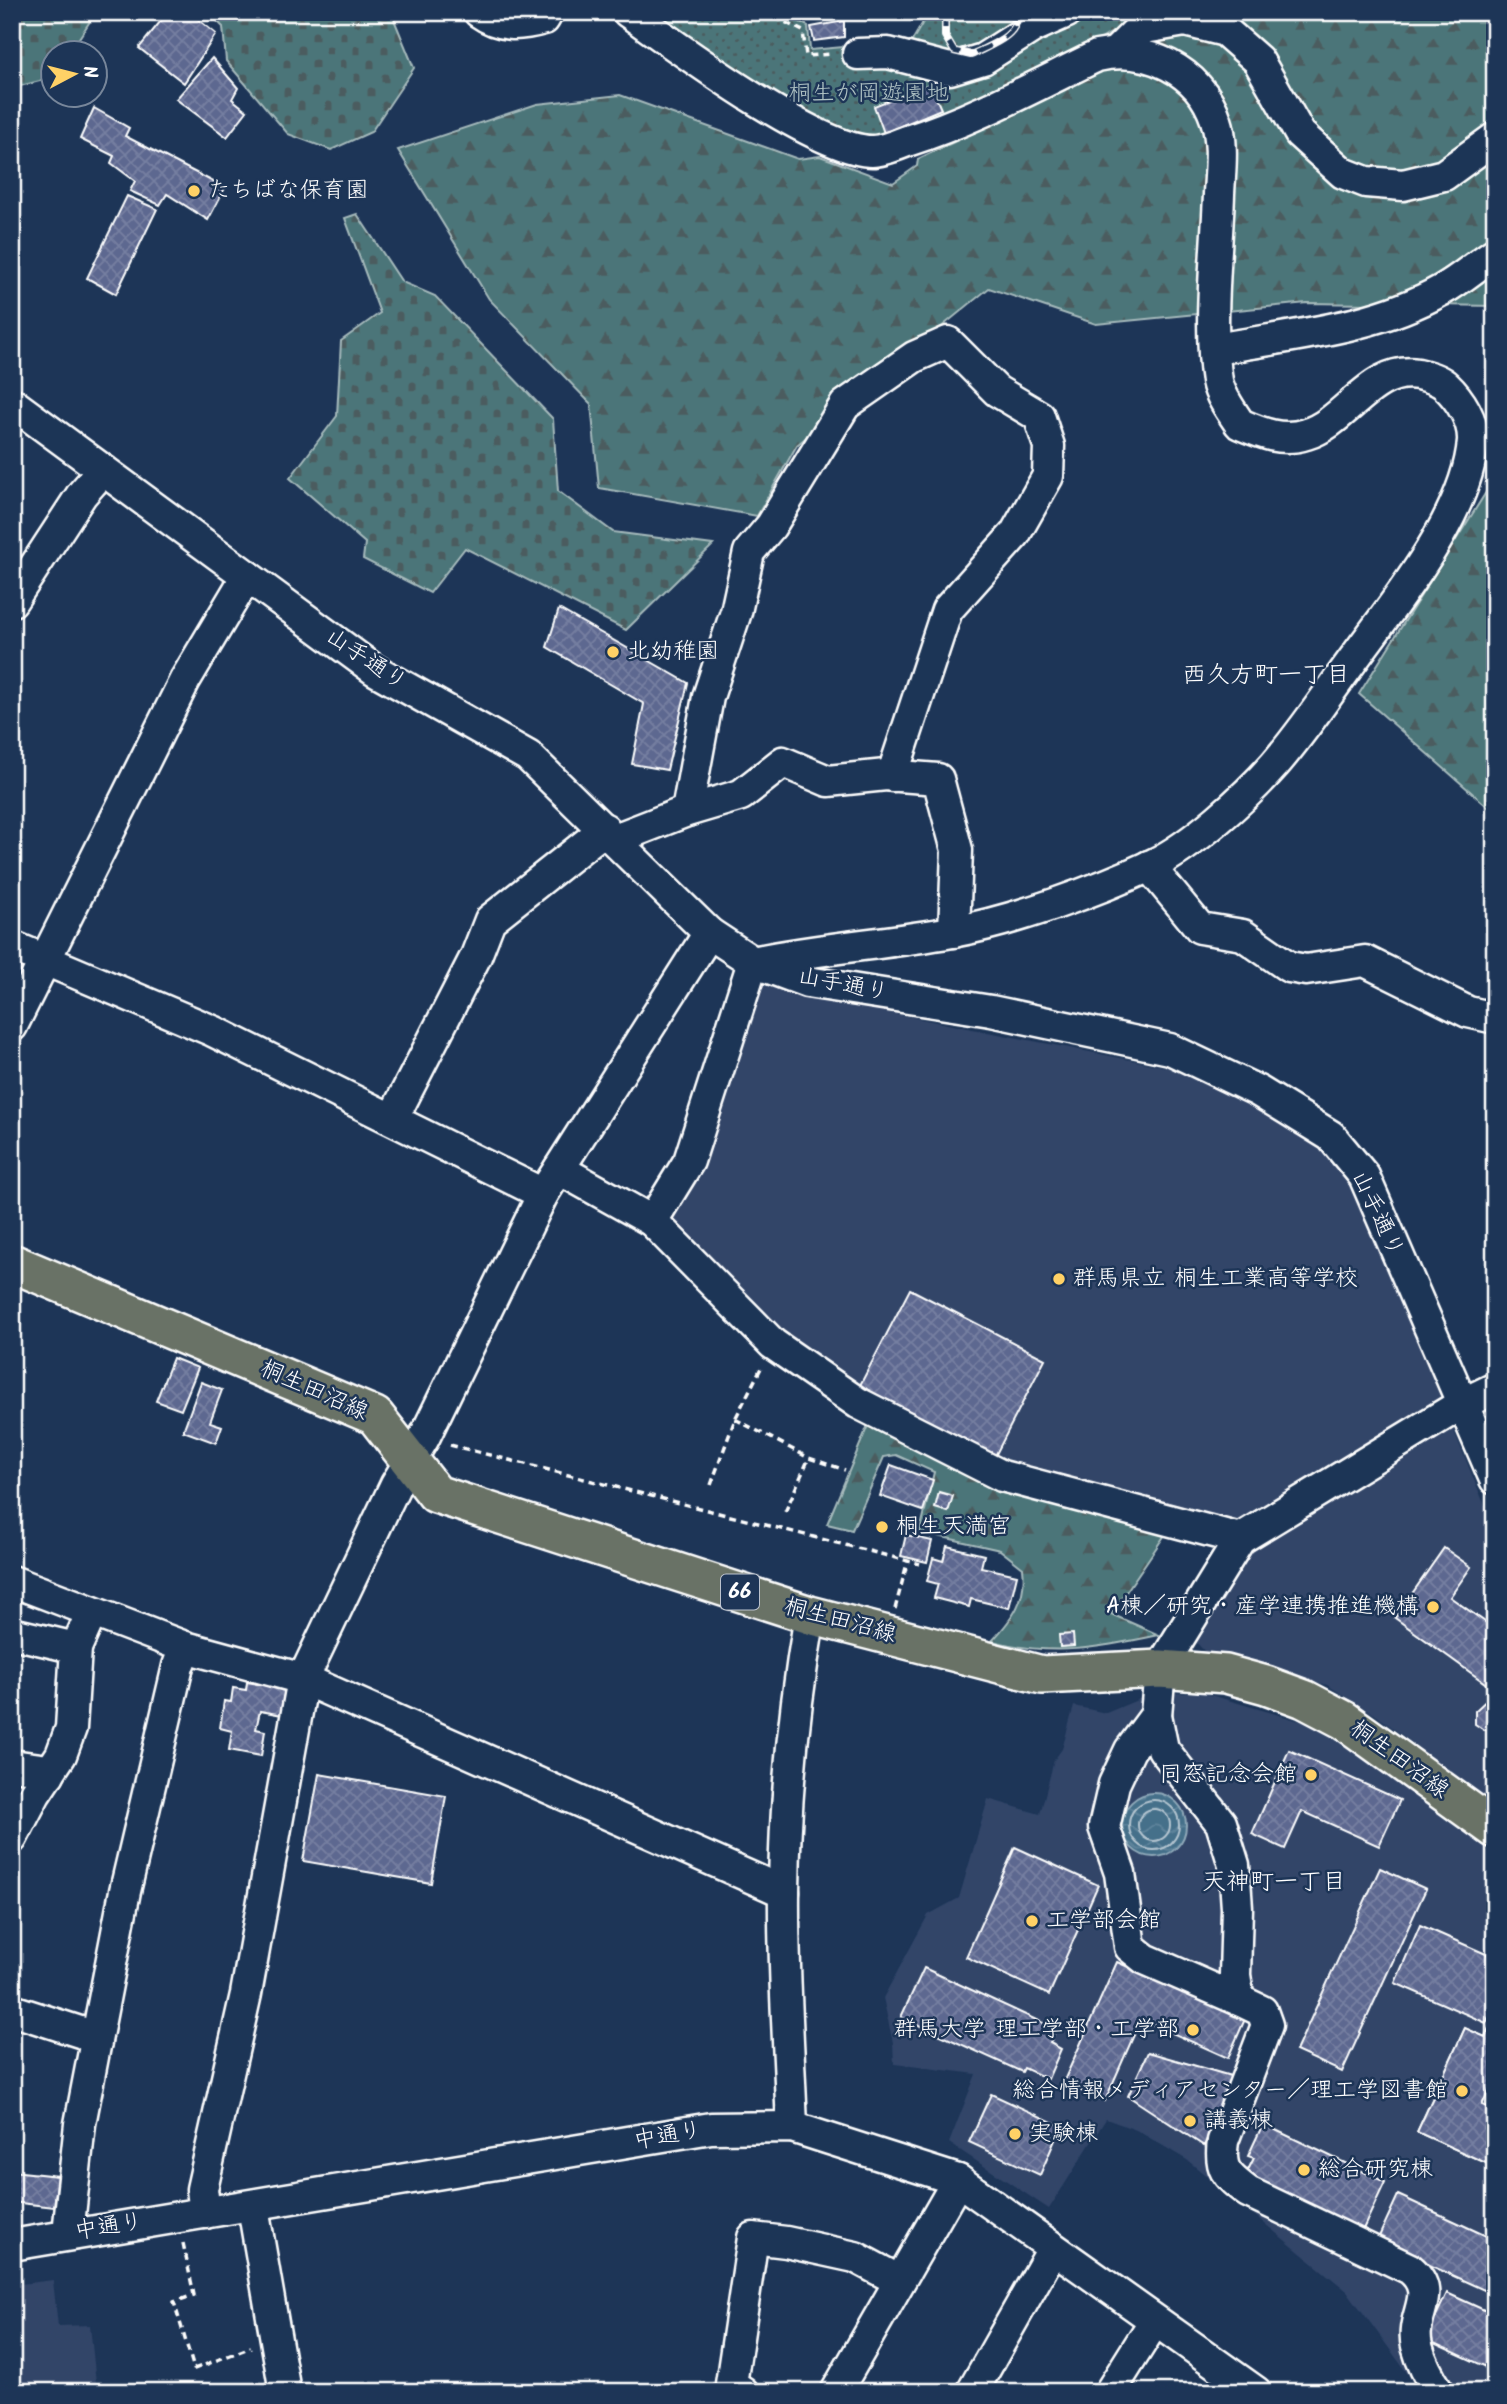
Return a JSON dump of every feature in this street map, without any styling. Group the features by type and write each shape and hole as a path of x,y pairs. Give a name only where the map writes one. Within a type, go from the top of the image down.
{"main road":[{"name":"桐生田沼線","path":"12,1263 375,1416 418,1450 436,1494 810,1615 1042,1675 1160,1669 1226,1674 1304,1699 1344,1720 1495,1829"}],"street":[{"path":"479,12 494,23 510,25 544,19 548,12"},
{"path":"628,12 714,73 785,116 829,139 873,152 941,130 1097,56 1116,52 1157,58 1192,78 1216,120 1221,156 1217,383 1229,409 1240,424 1282,438 1307,434 1325,424 1383,379 1404,372 1444,383 1469,418 1474,439 1468,466 1429,555 1310,719 1275,764 1239,801 1149,866 1045,906 954,932 817,948 753,961 689,1161 652,1221"},
{"path":"849,53 888,53 950,69 983,59 1031,19 1067,12"},
{"path":"1116,52 1139,29 1185,21 1225,31 1258,60 1300,134 1343,173 1366,182 1403,184 1444,175 1495,138"},
{"path":"1216,349 1340,328 1376,318 1442,290 1495,253"},
{"path":"687,811 708,697 736,612 749,552 771,526 845,405 914,357 948,342 997,391 1039,416 1049,446 1048,476 1015,534 947,610 892,776"},
{"name":"山手通り","path":"12,403 375,670 528,756 709,933 753,961 807,982 991,1011 1170,1049 1258,1091 1331,1136 1364,1177 1460,1405 1495,1479"},
{"path":"12,601 82,494 103,470"},
{"path":"12,1026 185,680 247,576"},
{"path":"393,1118 476,956 490,920 610,834 741,795 783,762 828,781 892,776 938,779 957,850 954,932"},
{"path":"1149,866 1200,928 1242,935 1289,967 1306,970 1365,961 1468,1012 1495,1018"},
{"path":"191,2215 202,2189 246,1994 303,1679 396,1484 418,1450 543,1194 709,933"},
{"path":"12,946 213,1031 543,1194"},
{"path":"559,1169 652,1221 773,1344 858,1403 1002,1476 1240,1539"},
{"path":"1239,2000 1235,1975 1237,1908 1234,1865 1221,1823 1163,1749 1156,1715 1160,1669 1240,1539 1460,1405 1495,1388"},
{"path":"12,1581 185,1647 303,1679 784,1892"},
{"path":"12,1838 61,1755 71,1728 76,1648 92,1612"},
{"path":"792,2127 784,1892 790,1764 797,1690 810,1615"},
{"path":"12,1633 76,1648"},
{"path":"68,2234 80,2124 125,1891 178,1666 185,1647"},
{"path":"1156,1715 1130,1750 1114,1784 1104,1827 1120,1873 1130,1947 1144,1959 1262,2011 1267,2025 1223,2141 1221,2159 1228,2176 1248,2192 1410,2269 1422,2279 1425,2289 1416,2328 1417,2346 1438,2392"},
{"path":"12,1765 41,1769 49,1774"},
{"path":"12,2010 83,2033 96,2042"},
{"name":"中通り","path":"12,2245 68,2234 253,2207 711,2128 792,2127 958,2180 1256,2392"},
{"path":"836,2392 898,2280 958,2180"},
{"path":"253,2207 285,2392"},
{"path":"743,2392 731,2384 753,2238 855,2257 898,2280"},
{"path":"972,2392 1053,2249"},
{"path":"1110,2392 1154,2322"}],"path":[{"path":"764,12 803,31 806,56 849,53"},
{"path":"711,1485 735,1419 773,1344"},
{"path":"735,1419 809,1458 845,1470"},
{"path":"418,1450 920,1564"},
{"path":"785,1512 809,1458"},
{"path":"888,1634 908,1560"},
{"path":"191,2215 194,2295 174,2302 194,2369 275,2338"}],"shaded area":[{"name":"群馬県立 桐生工業高等学校","path":"751,982 799,995 1172,1068 1323,1142 1353,1180 1446,1394 1231,1529 1006,1468 856,1391 778,1335 666,1223"},
{"path":"1449,1419 1495,1530 1495,1806 1377,1716 1327,1685 1205,1652 1195,1641 1195,1633 1247,1550"},
{"name":"群馬大学 理工学部・工学部","path":"1154,1693 1204,1693 1317,1726 1495,1855 1495,2392 1421,2392 1347,2291 1187,2160 1136,2130 1106,2119 1049,2209 949,2143 976,2074 894,2064 893,2043 883,1998 928,1915 959,1898 988,1799 1040,1814 1054,1760 1062,1749 1074,1706 1106,1713"},
{"path":"53,2280 58,2326 90,2325 97,2392 12,2392 12,2285"}],"green space":[{"path":"12,12 96,12 79,38 38,38 38,82 12,88"},
{"path":"208,12 391,12 414,68 371,132 331,150 288,134 226,61 223,27"},
{"name":"桐生が岡遊園地","path":"639,12 780,12 808,26 810,50 912,41 929,12 1162,12 1073,57 873,145 826,131"},
{"path":"1162,12 1495,12 1495,306 1307,303 1096,324 989,288 797,445 757,516 599,488 591,404 489,299 398,150 537,104 620,95 798,159 820,156 893,183 917,166 918,159 1011,115 1073,57 1125,24"},
{"path":"357,214 402,282 435,296 553,419 558,491 613,532 713,545 626,630 465,548 430,593 363,559 365,543 290,478 337,416 341,341 380,313 345,218"},
{"path":"1495,478 1495,813 1359,694"},
{"path":"871,1418 1169,1529 1111,1614 1159,1635 1096,1647 1056,1650 992,1641 1017,1608 1023,1590 1023,1568 1000,1550 920,1532 934,1472 896,1455 884,1457 852,1530 827,1524"}],"water":[{"path":"1154,1793 1177,1802 1186,1825 1177,1848 1154,1857 1131,1848 1122,1825 1131,1802"}],"building":[{"path":"168,12 189,12 216,34 184,83 139,48"},
{"path":"844,21 844,37 814,41 811,27"},
{"path":"212,58 238,88 232,99 247,111 227,137 176,99"},
{"path":"930,84 941,109 884,133 874,106"},
{"path":"94,108 129,128 125,136 225,188 208,220 167,194 160,205 130,191 135,181 111,163 114,156 80,139"},
{"path":"127,196 157,209 116,294 87,278"},
{"path":"559,609 688,683 667,770 632,764 644,704 547,647"},
{"path":"910,1289 1045,1359 993,1460 858,1389"},
{"path":"173,1358 198,1368 181,1410 156,1401"},
{"path":"201,1382 222,1390 210,1422 222,1426 216,1443 183,1431"},
{"path":"891,1465 933,1480 923,1511 880,1496"},
{"path":"939,1492 953,1496 948,1512 935,1508"},
{"path":"906,1535 932,1541 927,1562 901,1556"},
{"path":"947,1546 984,1555 981,1567 1017,1575 1009,1608 971,1599 969,1607 934,1598 938,1584 927,1581 933,1558 943,1561"},
{"name":"A棟／研究・産学連携推進機構","path":"1444,1548 1471,1567 1450,1597 1495,1629 1495,1683 1492,1688 1395,1618"},
{"path":"1073,1634 1074,1646 1060,1647 1059,1635"},
{"path":"247,1682 292,1690 288,1716 260,1711 256,1729 265,1731 261,1756 229,1750 232,1731 220,1728 224,1701 231,1702 233,1688 246,1690"},
{"path":"1495,1692 1495,1728 1484,1730 1475,1724 1475,1711"},
{"name":"同窓記念会館","path":"1289,1750 1400,1800 1379,1846 1302,1811 1285,1849 1252,1834"},
{"path":"319,1774 446,1796 431,1883 303,1861"},
{"name":"工学部会館","path":"1015,1847 1098,1885 1049,1995 966,1957"},
{"path":"1380,1868 1426,1889 1342,2072 1296,2051"},
{"path":"1420,1925 1495,1958 1495,2003 1486,2023 1395,1983"},
{"path":"1117,1962 1245,2019 1228,2058 1141,2019 1105,2101 1063,2083"},
{"path":"924,1968 1056,2029 1050,2043 1061,2049 1048,2079 1024,2068 1022,2072 901,2017"},
{"name":"総合情報メディアセンター／理工学図書館","path":"1495,2015 1495,2077 1482,2105 1495,2110 1495,2167 1417,2132 1465,2028 1485,2037"},
{"name":"総合情報メディアセンター／理工学図書館","path":"1495,2015 1495,2077 1482,2105 1495,2110 1495,2167 1417,2132 1465,2028 1485,2037"},
{"name":"講義棟","path":"1148,2052 1234,2077 1204,2146 1128,2096"},
{"name":"実験棟","path":"991,2094 1061,2126 1040,2175 969,2142"},
{"name":"総合研究棟","path":"1263,2124 1385,2182 1359,2238 1242,2182 1254,2158 1248,2156"},
{"path":"12,2171 58,2176 54,2207 12,2202"},
{"path":"1398,2195 1495,2240 1495,2295 1377,2241"},
{"path":"1447,2293 1495,2315 1495,2371 1425,2339"}],"railway":[{"path":"945,12 945,36 954,51 971,55 1009,34 1017,21 1018,12"}],"place":[{"name":"たちばな保育園","path":"194,191"},
{"name":"北幼稚園","path":"613,652"},
{"name":"群馬県立 桐生工業高等学校","path":"1059,1279"},
{"name":"桐生天満宮","path":"882,1527"},
{"name":"A棟／研究・産学連携推進機構","path":"1433,1607"},
{"name":"同窓記念会館","path":"1311,1775"},
{"name":"工学部会館","path":"1032,1921"},
{"name":"群馬大学 理工学部・工学部","path":"1193,2030"},
{"name":"総合情報メディアセンター／理工学図書館","path":"1462,2091"},
{"name":"講義棟","path":"1190,2121"},
{"name":"実験棟","path":"1015,2134"},
{"name":"総合研究棟","path":"1304,2170"}],"district":[{"name":"西久方町一丁目","path":"1266,675"},
{"name":"天神町一丁目","path":"1274,1882"}]}
